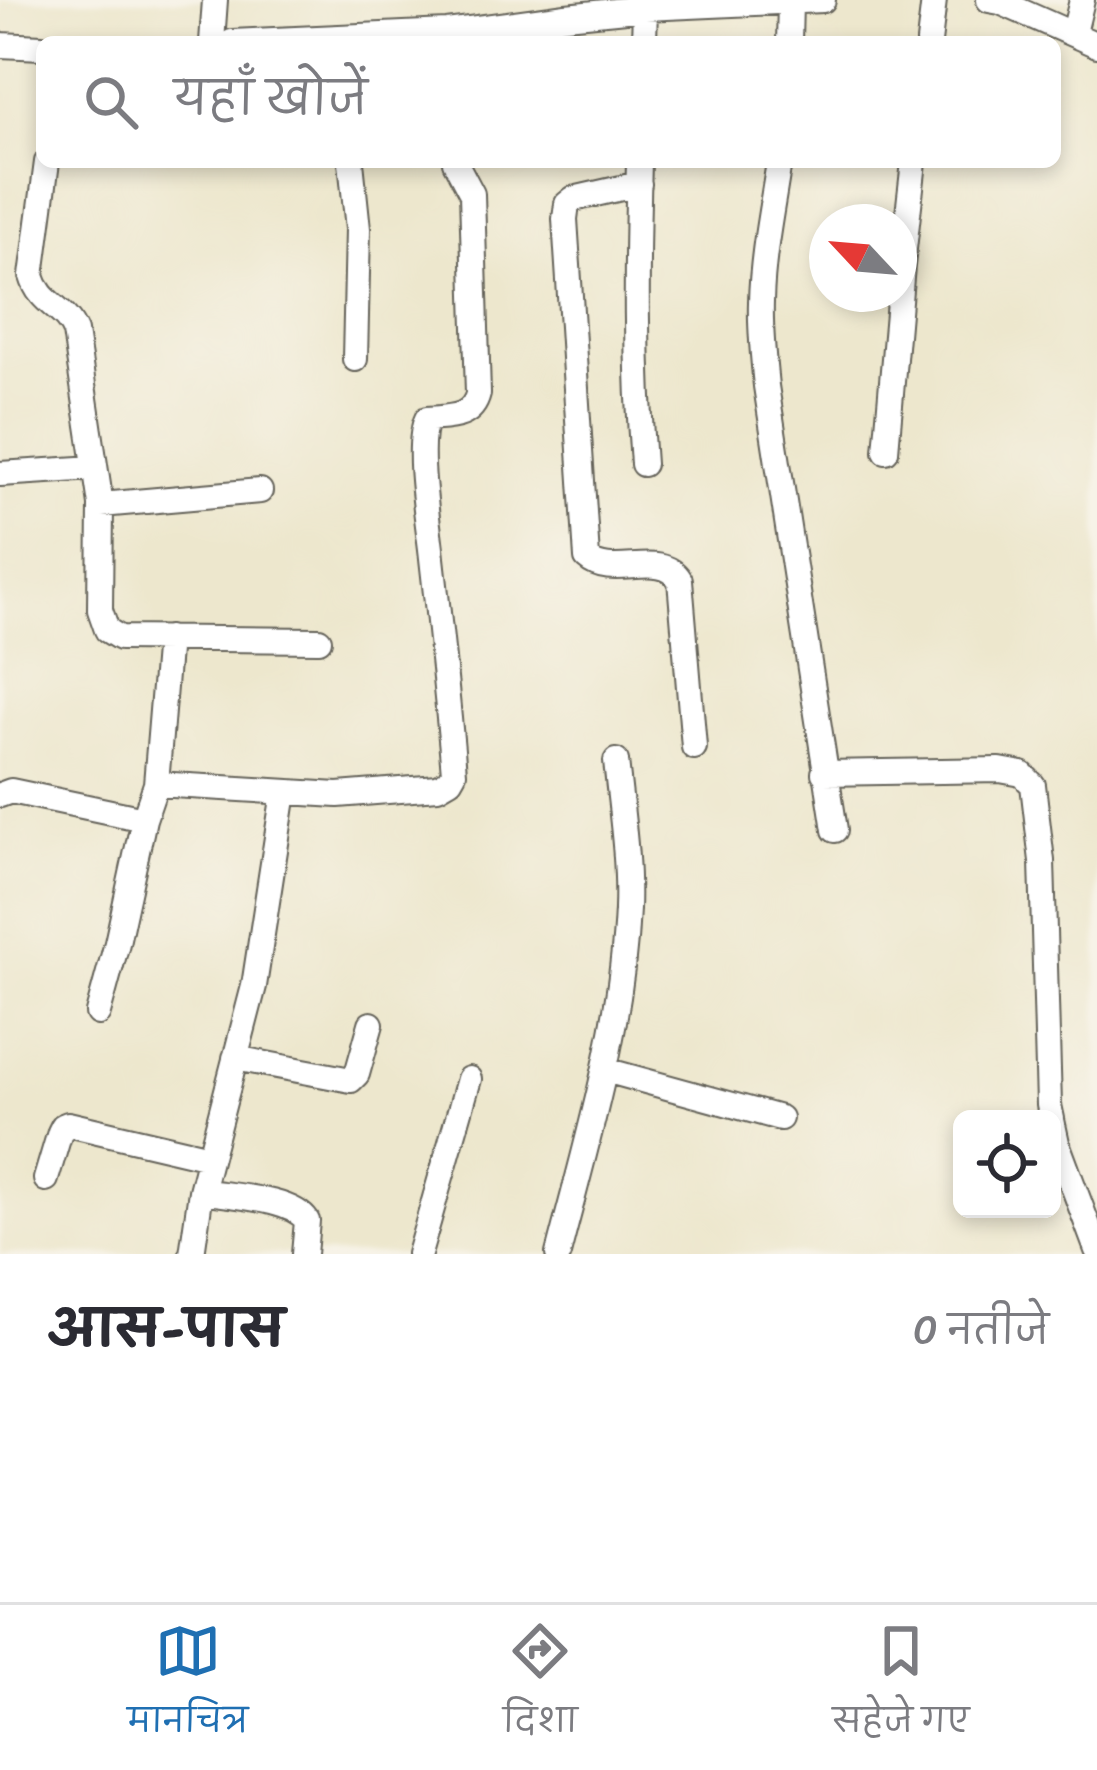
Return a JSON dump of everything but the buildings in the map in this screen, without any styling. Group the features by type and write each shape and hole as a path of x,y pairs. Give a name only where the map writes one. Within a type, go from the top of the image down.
{"street":[{"path":"212,36 215,0"},
{"path":"451,36 566,8 823,0"},
{"path":"930,36 934,0"},
{"path":"996,1 1086,39 1082,0"},
{"path":"789,36 790,3"},
{"path":"644,36 645,8"},
{"path":"0,45 36,46"},
{"path":"46,168 32,276 36,292 66,316 75,332 101,505 100,610 107,630 120,638 320,640"},
{"path":"352,168 358,229 355,359"},
{"path":"156,784 338,795 426,788 446,784 454,772 422,436 427,419 469,412 478,394 472,194 458,168"},
{"path":"778,168 761,299 763,354 835,830"},
{"path":"886,452 913,168"},
{"path":"643,464 638,395 639,173 572,199 565,219 587,558 598,567 668,567 680,580 694,747"},
{"path":"0,474 95,468"},
{"path":"101,505 260,491"},
{"path":"98,1013 156,784 168,638"},
{"path":"558,1254 605,1070 627,910 616,761"},
{"path":"824,773 1000,770 1022,774 1033,784 1042,861 1050,1110"},
{"path":"0,795 11,791 144,819"},
{"path":"192,1254 201,1191 254,986 284,792"},
{"path":"235,1058 351,1080 357,1074 371,1024"},
{"path":"605,1070 780,1118"},
{"path":"419,1254 469,1078"},
{"path":"46,1179 60,1132 68,1124 209,1157"},
{"path":"1061,1154 1097,1250"},
{"path":"201,1191 282,1204 301,1212 308,1221 304,1254"}]}
